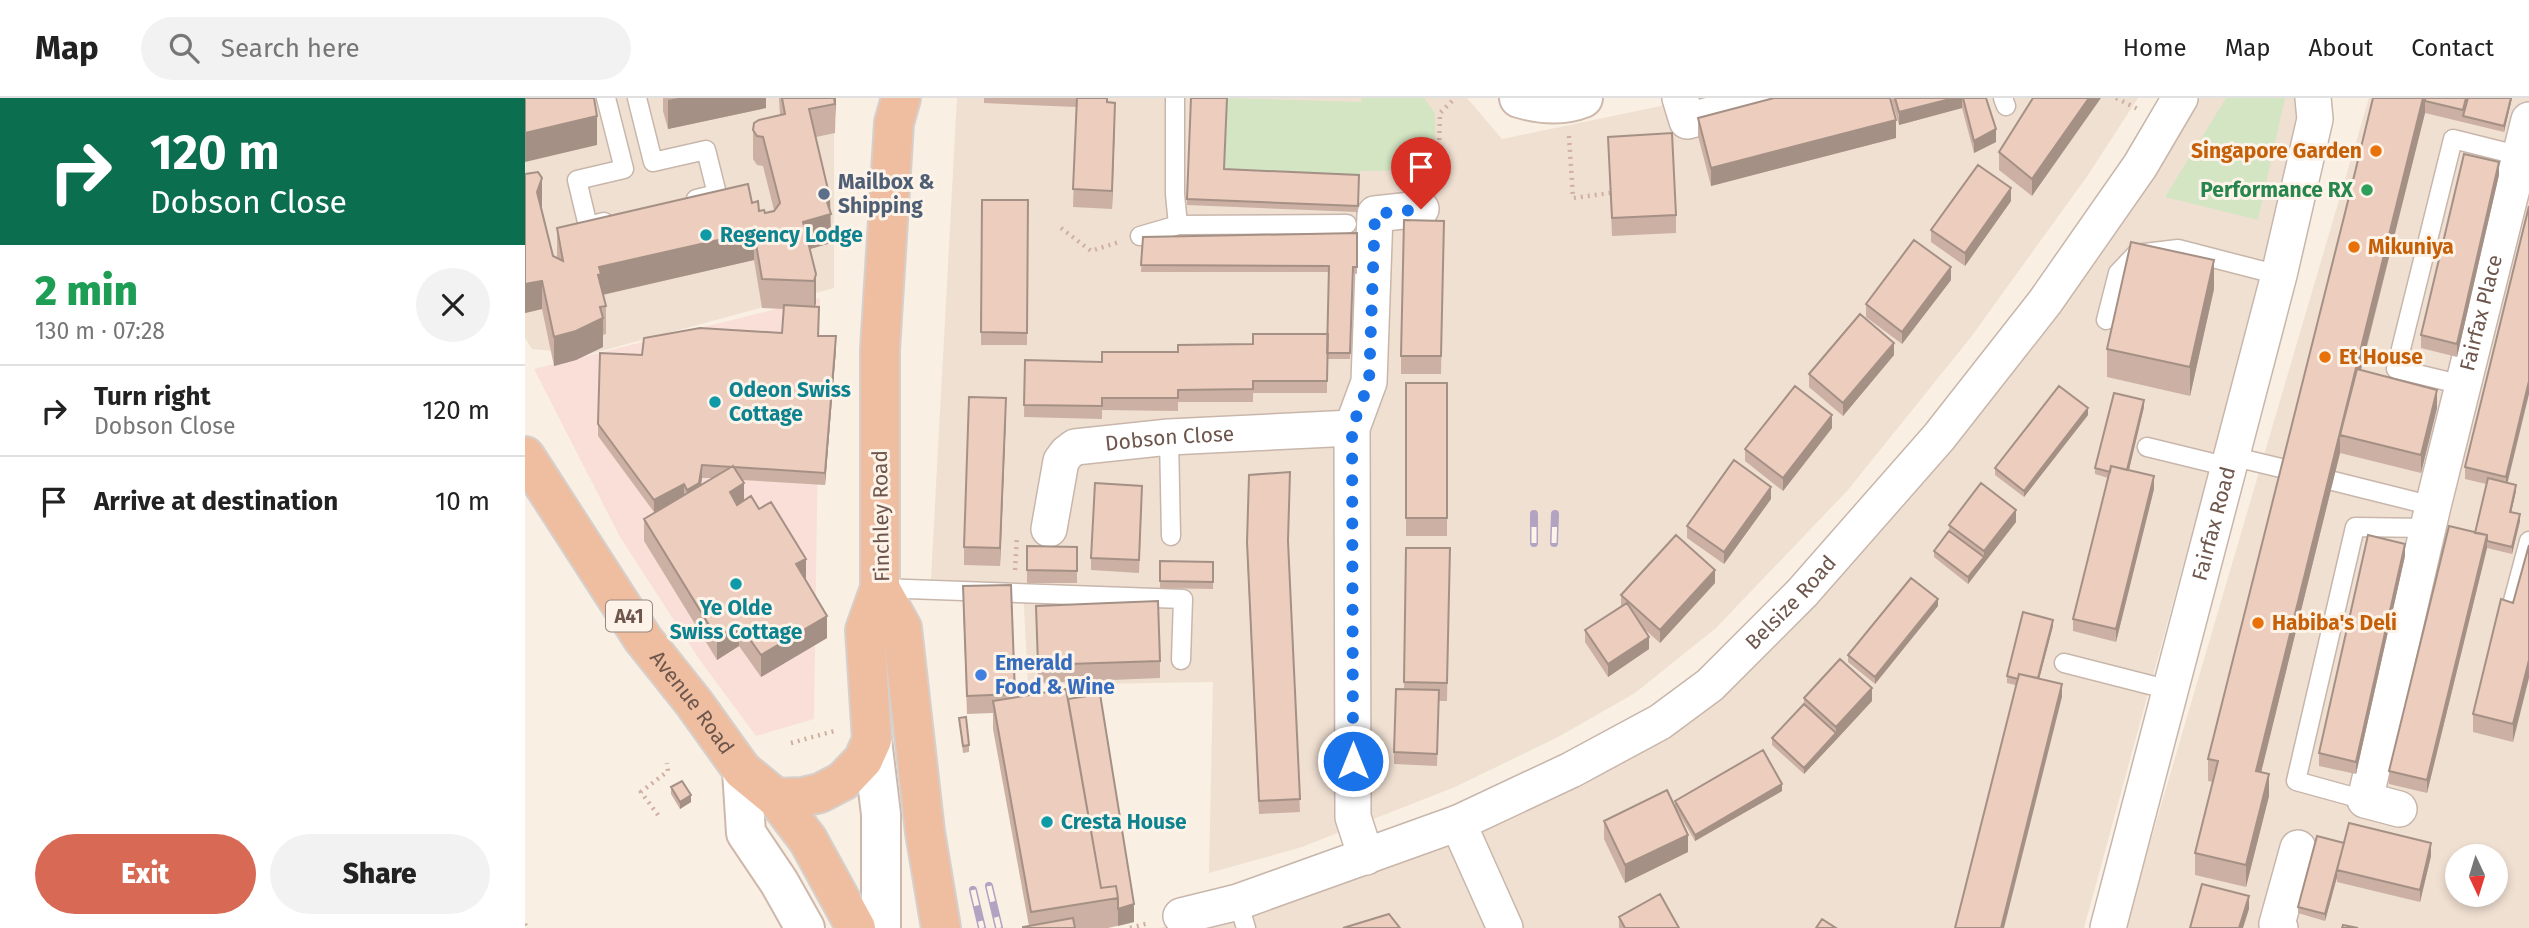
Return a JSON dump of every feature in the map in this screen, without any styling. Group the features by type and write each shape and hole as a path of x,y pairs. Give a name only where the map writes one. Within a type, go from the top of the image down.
{"highway":[{"name":"Finchley Road","path":"895,106 880,350 880,588 902,628 925,832 941,928"},
{"name":"Avenue Road","path":"525,456 643,639 694,703 742,770 776,798"},
{"path":"776,798 803,797 837,785 863,760 856,735 865,630 880,588"},
{"name":"A41","path":"776,798 808,840 856,928"}],"main road":[{"path":"1519,98 1537,104 1575,101 1576,113"},
{"path":"856,735 881,814 881,928"},
{"path":"742,770 746,833 774,874 805,928"}],"street":[{"path":"1680,98 1686,121 1775,98"},
{"name":"Belsize Road","path":"1181,916 1242,915 1366,857 1458,822 1571,770 1660,722 1720,676 1802,593 1939,437 2053,291 2140,166 2180,98"},
{"name":"Fairfax Road","path":"2108,928 2321,105"},
{"name":"Fairfax Place","path":"2365,800 2463,384 2526,140"},
{"path":"1366,857 1353,817 1352,428 1369,382 1375,214 1421,209"},
{"name":"Dobson Close","path":"1049,529 1058,471 1067,453 1088,444 1352,428"},
{"path":"2365,800 2399,810"},
{"path":"1458,822 1505,928"},
{"path":"2280,928 2277,923 2298,848"}],"lane":[{"path":"606,98 624,169"},
{"path":"637,98 653,162"},
{"path":"1175,98 1178,225"},
{"path":"2463,384 2396,369 2439,193 2453,139 2526,140"},
{"path":"627,216 588,226 576,180 706,149 717,194 678,204"},
{"path":"1140,236 1178,225 1347,224"},
{"path":"2106,320 2118,273 2136,254 2178,249 2279,275"},
{"path":"1169,437 1171,536"},
{"path":"2147,446 2285,469"},
{"path":"2333,481 2431,517"},
{"path":"2365,800 2296,781 2355,527 2431,517"},
{"path":"2510,612 2529,541"},
{"path":"880,588 1183,599 1181,660"},
{"path":"2064,663 2170,690"}],"path":[{"path":"1421,209 1437,207 1437,113 1455,98"},
{"path":"1576,113 1573,198 1610,193"},
{"path":"1061,228 1091,251 1140,236"},
{"path":"791,743 856,735"},
{"path":"658,815 641,792 668,771 667,762"}],"shaded area":[{"path":"525,98 834,98 834,288 564,361 564,352 532,349 525,338"},
{"path":"957,98 1467,98 1502,139 1699,98 2138,98 2088,175 1971,337 1847,491 1716,628 1635,693 1558,737 1455,787 1302,847 1209,873 1213,682 1028,685 1023,588 931,579"},
{"path":"2200,98 2309,98 2310,101 2084,928 1160,928 1410,859 1580,787 1650,745 1715,698"},
{"path":"2369,98 2529,98 2529,928 2125,928"},
{"path":"820,298 814,719 756,736 699,659 620,537 534,369"}],"green space":[{"path":"1227,98 1361,102 1362,98 1424,98 1435,113 1436,170 1360,171 1359,181 1224,176"},
{"path":"2226,98 2285,98 2258,220 2165,197"}],"building":[{"path":"525,98 594,98 597,116 525,133"},
{"name":"Regency Lodge","path":"782,98 834,98 835,104 809,109 830,198 827,202 831,214 803,222 816,274 814,281 762,279 754,232 599,267 601,274 598,275 606,306 600,307 603,318 576,331 554,337 542,281 525,284 525,174 538,172 542,178 537,192 553,256 563,261 557,228 748,184 752,203 758,201 759,211 774,211 780,203 763,137 757,136 753,130 754,123 759,120 785,114"},
{"path":"1077,98 1107,98 1107,102 1115,103 1112,191 1073,189"},
{"path":"1191,98 1227,98 1224,169 1359,175 1358,206 1187,199"},
{"path":"1774,98 1890,98 1896,120 1711,168 1698,118"},
{"path":"1895,98 1954,98 1899,112"},
{"path":"1963,98 1986,98 1996,129 1974,141"},
{"path":"2033,98 2089,98 2032,179 1999,152"},
{"path":"2373,98 2423,98 2256,771 2269,774 2246,865 2195,853 2218,761 2208,759"},
{"path":"2425,98 2466,98 2463,110 2425,101"},
{"path":"2468,98 2511,98 2504,126 2463,116"},
{"path":"1672,133 1676,215 1612,218 1608,137"},
{"path":"2464,154 2499,162 2457,344 2421,335"},
{"path":"1978,165 2011,188 1965,253 1931,230"},
{"path":"982,200 1028,200 1027,333 981,332"},
{"path":"2529,206 2529,381 2506,477 2465,467"},
{"path":"1404,220 1444,221 1441,356 1401,356"},
{"path":"1357,233 1350,353 1327,353 1329,266 1141,265 1143,237"},
{"path":"1914,240 1951,267 1902,332 1866,304"},
{"path":"2131,242 2214,260 2190,367 2107,349"},
{"name":"Odeon Swiss Cottage","path":"784,305 819,307 818,336 836,336 825,473 702,465 699,483 687,490 684,484 654,500 598,424 600,353 642,355 644,338 700,328 782,333"},
{"path":"1860,314 1894,343 1843,403 1809,374"},
{"path":"1253,334 1328,334 1327,381 1253,381 1253,389 1178,390 1178,398 1102,398 1102,406 1024,405 1025,360 1102,362 1102,352 1178,352 1178,345 1253,344"},
{"path":"2357,369 2437,390 2421,455 2340,435"},
{"path":"1406,383 1447,383 1447,518 1406,518"},
{"path":"1795,386 1832,415 1783,478 1745,449"},
{"path":"2059,386 2088,408 2024,491 1995,468"},
{"path":"2114,393 2144,400 2127,470 2111,466 2110,472 2095,468"},
{"path":"969,397 1006,398 1000,548 964,547"},
{"path":"1734,460 1771,487 1724,552 1687,526"},
{"name":"Ye Olde Swiss Cottage","path":"733,466 744,483 730,492 737,505 751,496 759,509 771,502 806,559 796,564 827,616 761,655 739,624 717,638 644,519"},
{"path":"2111,466 2154,476 2116,629 2073,619"},
{"path":"1290,472 1288,541 1300,799 1259,801 1247,542 1249,475"},
{"path":"2488,478 2516,485 2510,512 2520,514 2512,547 2487,541 2487,535 2475,533"},
{"path":"1095,483 1142,486 1139,560 1091,558"},
{"path":"1981,483 2016,510 1984,551 1949,525"},
{"path":"2449,526 2487,535 2427,780 2389,771"},
{"path":"1949,531 1984,557 1968,577 1934,551"},
{"path":"1676,535 1715,570 1660,630 1621,595"},
{"path":"2368,535 2405,544 2356,762 2319,753"},
{"path":"2529,545 2529,660 2513,724 2473,714 2501,599 2513,603"},
{"path":"1027,546 1077,547 1077,571 1027,570"},
{"path":"1406,548 1450,548 1447,683 1404,682"},
{"path":"1160,561 1213,562 1213,582 1160,581"},
{"path":"1911,578 1938,599 1875,677 1848,655"},
{"path":"1011,585 1015,694 967,696 963,586"},
{"path":"1158,601 1160,661 1038,665 1036,606"},
{"path":"1627,603 1649,637 1608,664 1585,630"},
{"path":"2023,612 2053,620 2038,678 2019,674 2018,679 2007,676"},
{"path":"1840,659 1872,688 1836,727 1804,698"},
{"path":"2019,674 2062,684 2001,928 1955,928"},
{"name":"Cresta House","path":"1066,689 1101,888 1116,886 1118,898 1031,912 993,701"},
{"path":"1396,689 1439,690 1437,754 1394,752"},
{"path":"1100,694 1134,904 1118,909 1116,886 1101,888 1068,699"},
{"path":"1804,704 1836,733 1804,768 1772,738"},
{"path":"966,717 969,745 963,746 959,718"},
{"path":"1763,750 1782,784 1695,835 1675,801"},
{"path":"682,781 691,795 680,802 671,787"},
{"path":"1667,790 1688,835 1625,865 1604,821"},
{"path":"2349,823 2431,843 2420,890 2337,870"},
{"path":"2317,836 2344,843 2325,914 2298,907"},
{"path":"2202,884 2249,896 2239,928 2190,928"},
{"path":"1660,894 1679,928 1625,928 1619,917"},
{"path":"1389,914 1400,928 1343,928"},
{"path":"1073,918 1075,928 1023,928 1023,927"},
{"path":"1822,919 1836,928 1816,928"}],"railway":[{"path":"1534,514 1534,543"},
{"path":"1554,543 1555,514"},
{"path":"989,886 999,928"},
{"path":"973,890 982,928"}],"place":[{"name":"Singapore Garden","path":"2376,151"},
{"name":"Performance RX","path":"2367,190"},
{"name":"Mailbox & Shipping","path":"824,194"},
{"name":"Regency Lodge","path":"706,235"},
{"name":"Mikuniya","path":"2354,247"},
{"name":"Et House","path":"2325,357"},
{"name":"Odeon Swiss Cottage","path":"715,402"},
{"name":"Ye Olde Swiss Cottage","path":"736,584"},
{"name":"Habiba's Deli","path":"2258,623"},
{"name":"Emerald Food & Wine","path":"981,675"},
{"name":"Cresta House","path":"1047,822"}],"route":[{"path":"1353,761 1352,428 1369,382 1375,214 1421,209"}]}
